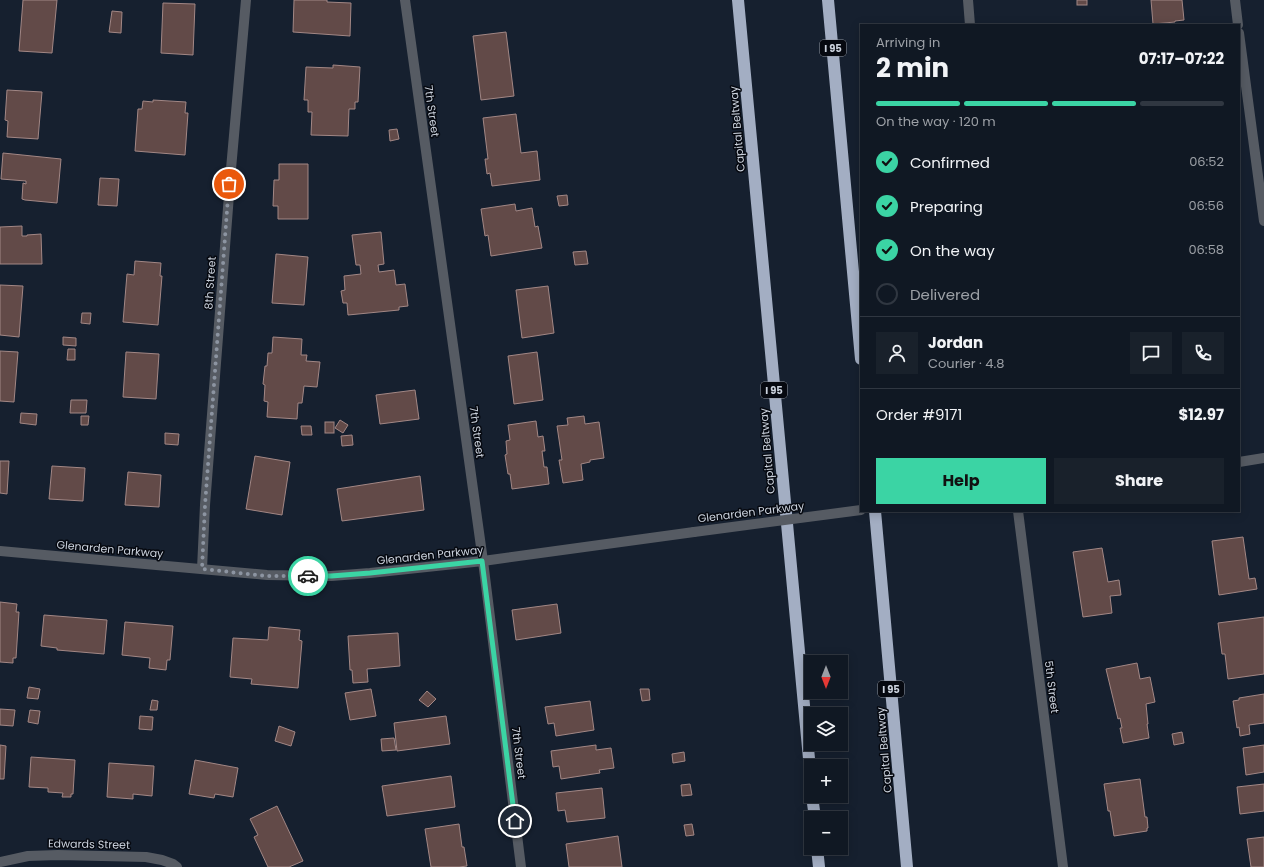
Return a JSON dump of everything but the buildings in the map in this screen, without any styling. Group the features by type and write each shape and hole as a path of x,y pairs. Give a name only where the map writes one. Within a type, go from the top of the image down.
{"highway":[{"name":"Capital Beltway","path":"738,0 809,759"},
{"name":"I 95","path":"828,0 860,348"},
{"name":"Capital Beltway","path":"875,512 907,867"},
{"path":"818,855 819,867"}],"street":[{"name":"8th Street","path":"202,569 205,505 231,169 246,0"},
{"name":"7th Street","path":"405,0 482,561 521,867"},
{"path":"968,0 970,24"},
{"path":"1235,0 1238,24"},
{"path":"1240,40 1264,221"},
{"path":"1240,462 1264,458"},
{"name":"Glenarden Parkway","path":"0,551 267,576 331,576 482,561 860,510"},
{"name":"5th Street","path":"1018,512 1063,867"},
{"name":"Edwards Street","path":"0,862 28,856 58,855 146,857 162,860 177,867"}],"way so far":[{"path":"229,184 205,505 202,569 267,576 308,576"}],"route":[{"path":"308,576 370,573 482,561 515,821"}]}
